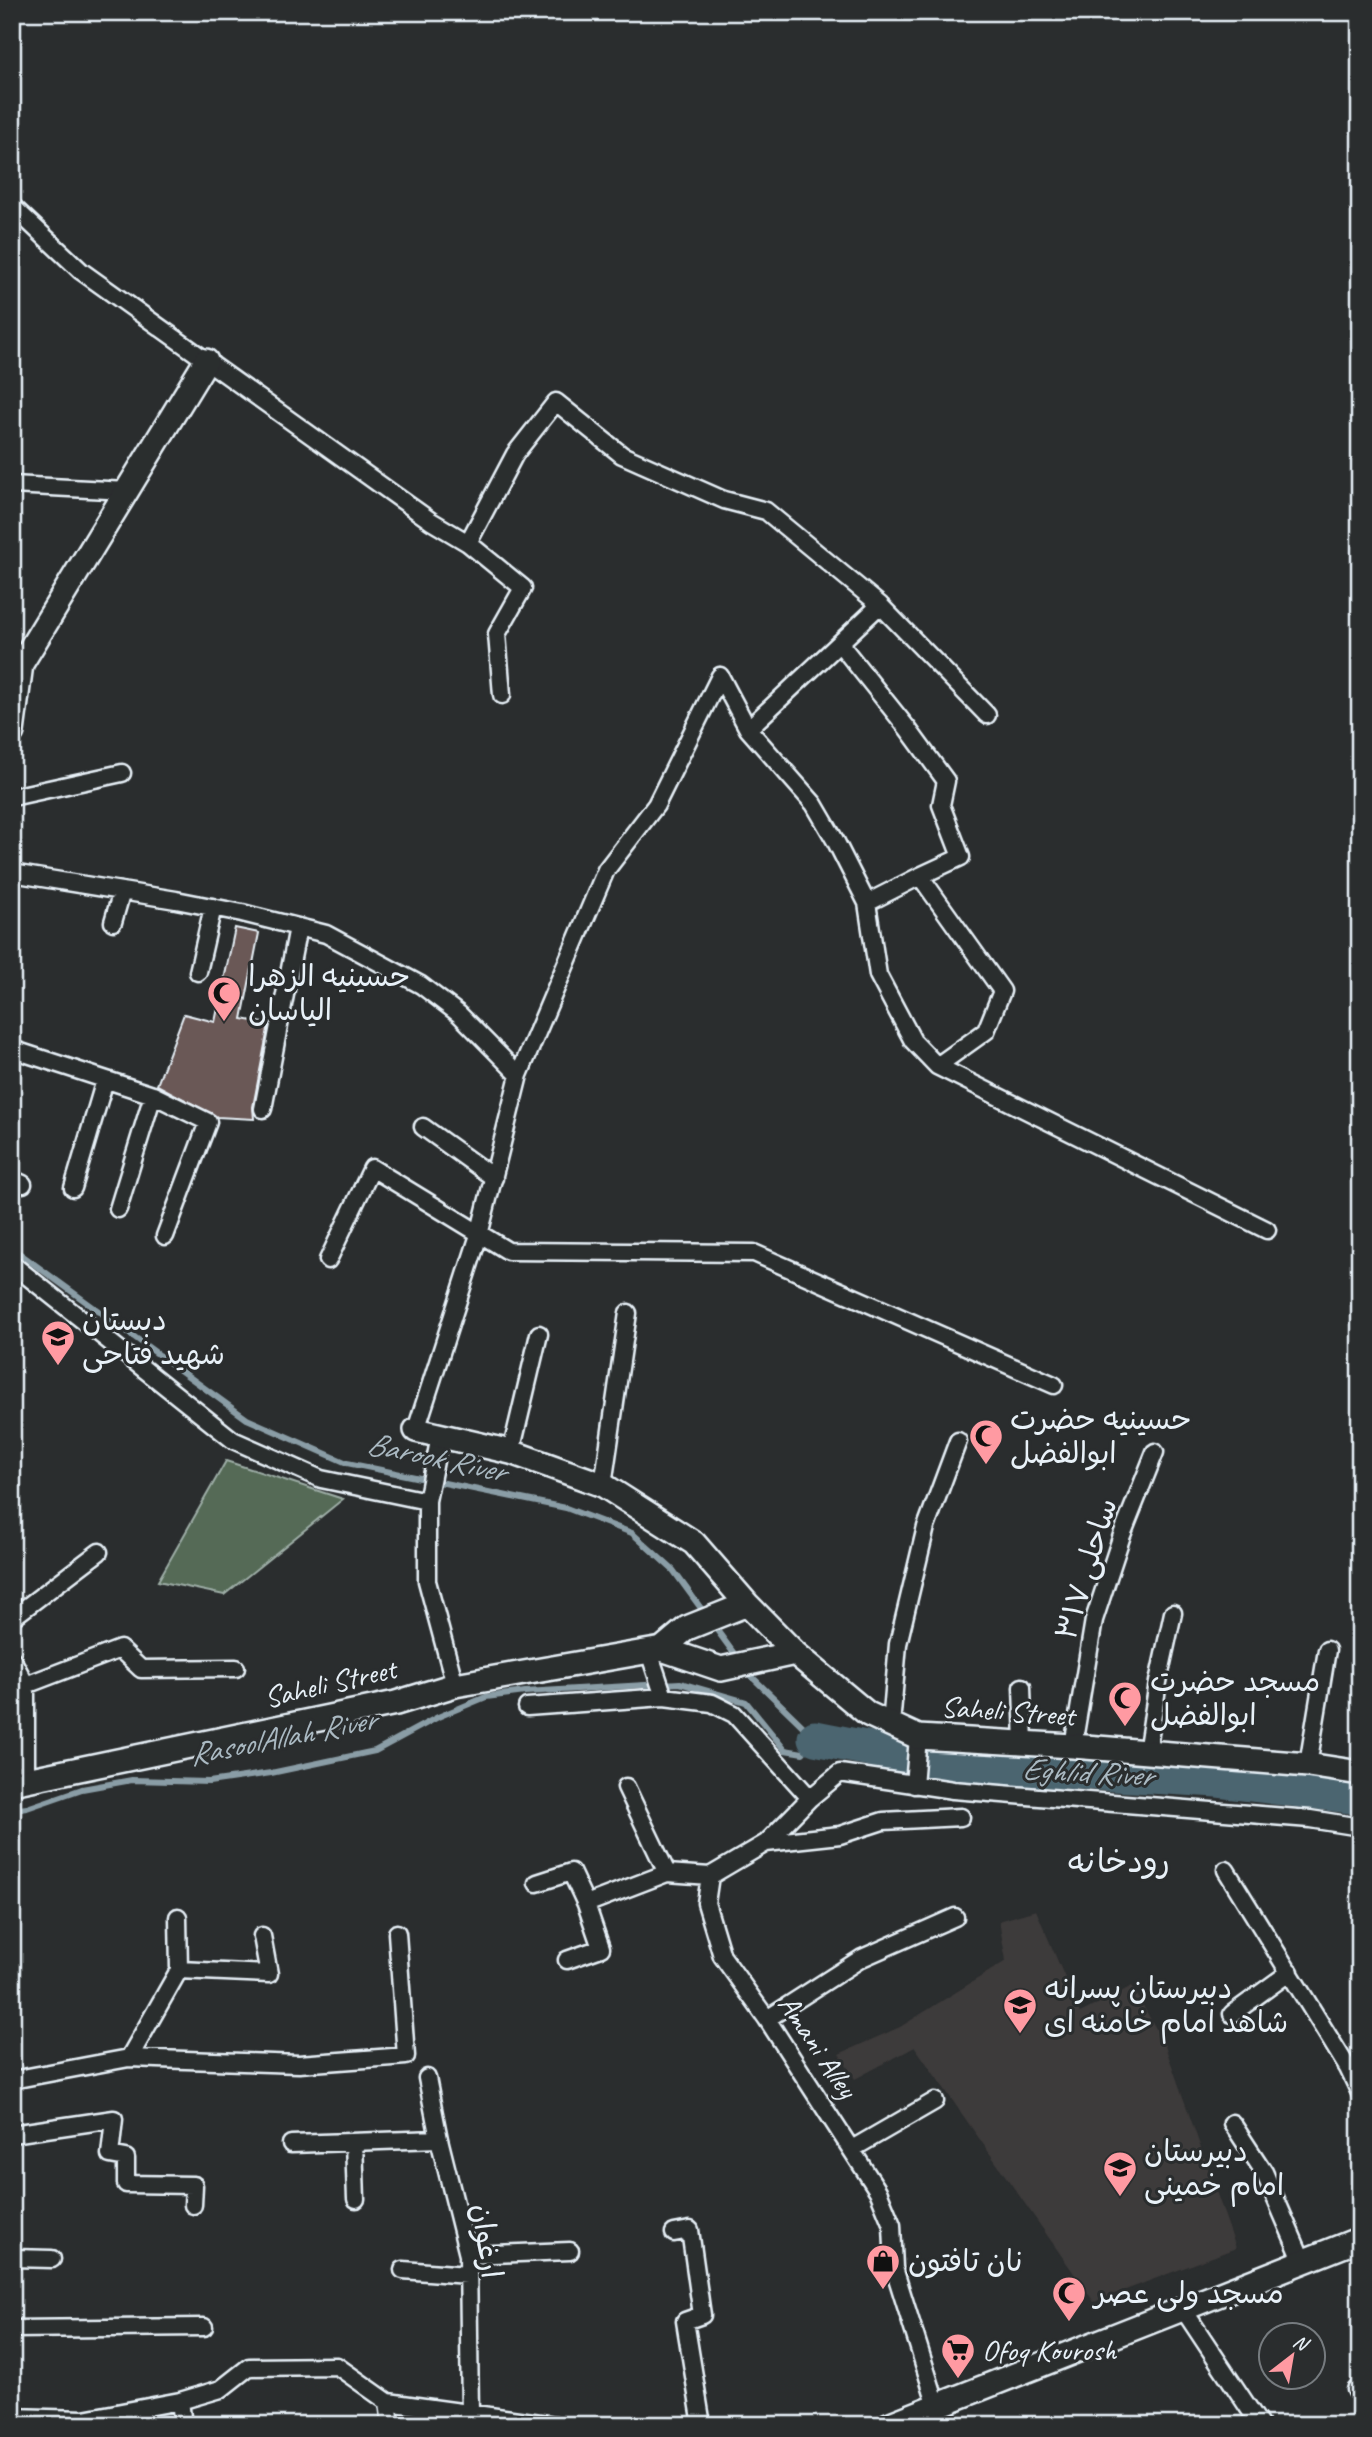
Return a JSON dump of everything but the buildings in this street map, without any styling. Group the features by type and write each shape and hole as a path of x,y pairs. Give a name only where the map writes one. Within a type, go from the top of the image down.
{"street":[{"path":"12,206 81,271 431,521 468,543 523,588 497,634 502,695"},
{"path":"12,732 17,665 206,361"},
{"path":"468,543 514,454 556,402 622,455 724,500 766,512 880,605 987,715"},
{"path":"12,485 127,491"},
{"path":"748,729 880,605"},
{"path":"840,645 946,781 941,805 961,857 867,904"},
{"path":"416,1430 479,1235 519,1075 606,870 656,804 720,677 748,729 814,804 835,840 867,904 878,975 913,1041 937,1066 1267,1230"},
{"path":"12,797 122,773"},
{"path":"12,873 213,907 326,934 421,985 459,1014 519,1075"},
{"path":"920,876 1002,990 986,1031 937,1066"},
{"path":"113,922 122,891"},
{"path":"198,972 213,907"},
{"path":"263,1109 298,927"},
{"path":"12,1049 153,1095 208,1122 165,1236"},
{"path":"74,1188 105,1080"},
{"path":"118,1209 153,1095"},
{"path":"423,1127 494,1178"},
{"path":"328,1261 372,1168 508,1251 754,1252 1054,1385"},
{"path":"12,1265 233,1440 321,1479 427,1501"},
{"path":"603,1485 628,1313"},
{"path":"511,1452 539,1334"},
{"name":"Saheli Street","path":"416,1430 511,1452 603,1485 694,1543 737,1608 869,1714 891,1725 917,1744 1073,1746 1308,1765 1360,1773"},
{"path":"440,1436 427,1501 428,1581 455,1685"},
{"path":"891,1725 898,1644 919,1553 958,1441"},
{"name":"ساحلی ۳۱۷","path":"1073,1746 1094,1620 1122,1535 1155,1451"},
{"path":"12,1618 99,1552"},
{"path":"656,1651 687,1628 737,1608"},
{"path":"1147,1753 1158,1682 1173,1613"},
{"path":"26,1685 120,1649 141,1669 236,1668"},
{"path":"1308,1765 1327,1650"},
{"path":"656,1651 721,1669 795,1653"},
{"path":"656,1651 664,1697"},
{"name":"Saheli Street","path":"19,1781 396,1703 455,1685 656,1651"},
{"path":"12,1659 26,1685 19,1781"},
{"path":"1022,1687 1024,1744"},
{"path":"527,1707 664,1697 712,1703 734,1714 810,1798"},
{"path":"914,1781 917,1744"},
{"path":"586,1904 667,1873 710,1876 766,1843 810,1798 840,1773 914,1781 953,1790 1310,1819 1360,1827"},
{"path":"625,1787 667,1873"},
{"path":"766,1843 840,1835 883,1821 961,1817"},
{"path":"1226,1870 1348,2068 1360,2093"},
{"path":"537,1883 571,1872 586,1904 601,1948 566,1960"},
{"name":"Amani Alley","path":"710,1876 706,1903 722,1956 767,2019 878,2191 892,2225 894,2268 939,2415"},
{"path":"129,2058 179,1970 178,1917"},
{"path":"767,2019 862,1958 955,1917"},
{"path":"12,2080 129,2058 299,2064 406,2056 397,1933"},
{"path":"179,1970 269,1975 262,1936"},
{"path":"1232,2014 1290,1972"},
{"name":"ارغوان","path":"427,2078 468,2255 470,2414"},
{"path":"852,2149 935,2101"},
{"path":"12,2134 114,2119 110,2155 126,2158 126,2184 194,2185 193,2205"},
{"path":"1233,2123 1264,2172 1303,2262"},
{"path":"291,2144 439,2139"},
{"path":"354,2142 356,2199"},
{"path":"674,2233 690,2230 702,2315 685,2322 702,2425"},
{"path":"888,2425 939,2415 1183,2309 1360,2239"},
{"path":"468,2255 570,2251"},
{"path":"12,2258 52,2259"},
{"path":"403,2270 467,2275"},
{"path":"1183,2309 1260,2425"},
{"path":"12,2329 204,2327"},
{"path":"12,2417 84,2419 180,2401 220,2389 249,2367 337,2366 388,2402 555,2425"},
{"path":"180,2401 183,2425"},
{"path":"388,2402 391,2425"}],"shaded area":[{"path":"1036,1910 1080,2013 1132,1986 1164,2043 1236,2248 1094,2302 915,2047 855,2079 839,2054 900,2027 1006,1961 999,1921"}],"green space":[{"path":"226,1461 343,1499 224,1595 158,1581"}],"waterway":[{"name":"Barook River","path":"12,1248 247,1419 347,1463 566,1508 632,1533 673,1570 738,1659"},
{"name":"RasoolAllah River","path":"12,1810 27,1808 82,1789 132,1780 209,1782 271,1773 375,1751 438,1717 486,1697 525,1692 680,1683 746,1702 785,1750 803,1753 815,1738 746,1671"},
{"name":"Eghlid River","path":"815,1738 947,1764 1218,1780 1360,1797"}],"place":[{"name":"حسینیه الزهرا الیاسان","path":"224,1023"},
{"name":"دبستان شهید فتاحی","path":"58,1367"},
{"name":"حسینیه حضرت ابوالفضل","path":"986,1466"},
{"name":"مسجد حضرت ابوالفضل","path":"1125,1728"},
{"name":"دبیرستان پسرانه شاهد امام خامنه ای","path":"1020,2035"},
{"name":"دبیرستان امام خمینی","path":"1120,2198"},
{"name":"نان تافتون","path":"883,2291"},
{"name":"مسجد ولی عصر","path":"1069,2323"},
{"name":"Ofoq Kourosh","path":"958,2380"}],"district":[{"name":"رودخانه","path":"1119,1861"}]}
